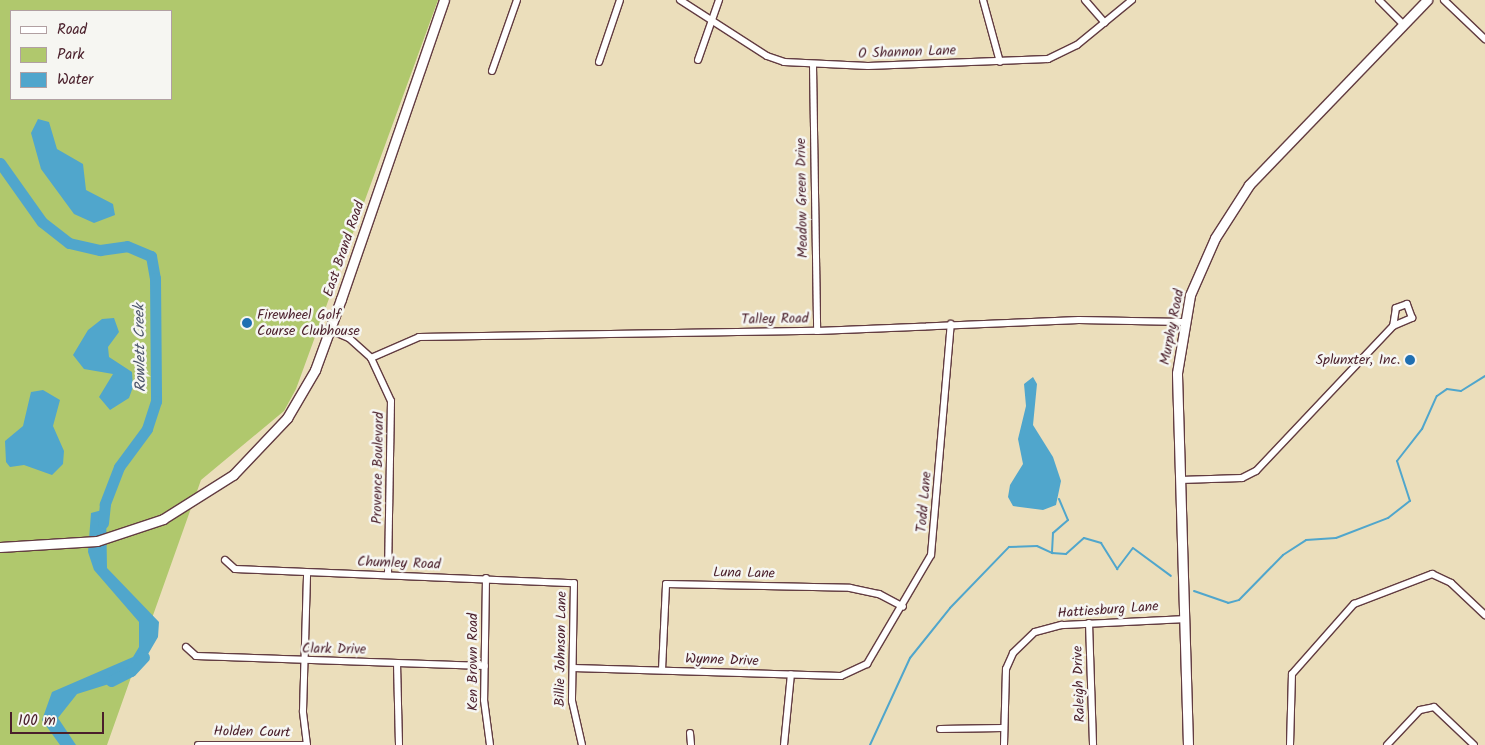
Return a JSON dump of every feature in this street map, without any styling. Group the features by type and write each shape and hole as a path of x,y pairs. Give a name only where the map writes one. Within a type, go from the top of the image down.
{"main road":[{"name":"East Brand Road","path":"0,547 62,546 137,530 202,498 233,474 287,418 311,378 330,330 444,0"},
{"name":"Murphy Road","path":"1188,745 1177,373 1184,322 1204,262 1236,203 1427,0"}],"street":[{"path":"492,72 517,0"},
{"path":"599,62 620,0"},
{"name":"O Shannon Lane","path":"680,0 711,18 767,56 813,66 1000,62 1054,57 1104,23 1132,0"},
{"path":"698,60 711,18 719,0"},
{"path":"982,0 1000,62"},
{"path":"1085,0 1104,23"},
{"path":"1379,0 1403,24"},
{"path":"1444,0 1485,39"},
{"name":"Meadow Green Drive","path":"813,66 817,331"},
{"name":"Talley Road","path":"371,358 419,337 817,331 951,324 1184,322"},
{"name":"Todd Lane","path":"866,664 903,607 932,547 951,324"},
{"path":"1180,480 1242,478 1256,471 1393,326"},
{"name":"Provence Boulevard","path":"330,330 349,338 371,358 384,380 393,411 388,575"},
{"name":"Chumley Road","path":"225,560 235,569 574,583"},
{"path":"307,745 305,661 308,573"},
{"path":"1290,745 1288,686 1298,664 1354,604 1419,577 1444,579 1485,615"},
{"name":"Ken Brown Road","path":"486,578 485,666 490,745"},
{"name":"Billie Johnson Lane","path":"574,583 573,714 582,745"},
{"name":"Luna Lane","path":"662,670 666,584 850,588 879,594 903,607"},
{"name":"Hattiesburg Lane","path":"1003,728 1006,670 1013,653 1035,632 1089,623 1184,619"},
{"name":"Raleigh Drive","path":"1089,623 1093,745"},
{"name":"Clark Drive","path":"186,647 196,656 485,666"},
{"path":"397,663 399,745"},
{"name":"Wynne Drive","path":"573,668 841,676 866,664"},
{"path":"784,745 791,674"},
{"path":"1387,745 1420,710 1434,707 1474,745"},
{"path":"940,729 1003,728 1004,745"},
{"path":"690,733 692,745"},
{"name":"Holden Court","path":"198,745 307,745"}],"green space":[{"path":"0,0 438,0 296,389 284,411 201,480 107,745 0,745"}],"water":[{"path":"38,119 49,122 57,149 83,164 86,190 113,204 115,215 94,223 74,214 41,169 31,133"},
{"path":"114,318 119,332 108,347 109,357 132,372 133,387 129,398 110,410 99,397 113,374 84,369 73,355 88,330 102,319"},
{"path":"1033,377 1037,384 1033,425 1053,457 1061,481 1056,505 1043,510 1013,506 1008,497 1010,485 1023,464 1018,439 1026,406 1024,384"},
{"path":"43,390 60,400 53,426 64,451 63,464 52,475 24,465 10,467 6,462 5,441 23,426 31,392"},
{"path":"106,509 107,568 159,622 158,637 144,661 109,684 77,694 58,718 76,745 60,745 42,720 52,692 133,657 139,647 139,622 94,570 88,552 91,513"}],"waterway":[{"name":"Rowlett Creek","path":"0,163 42,222 69,243 100,250 127,246 151,256 155,278 156,401 147,429 119,467 105,504 103,523"},
{"path":"1194,591 1228,603 1239,600 1283,555 1306,540 1336,538 1388,518 1410,501 1397,461 1422,429 1437,396 1447,389 1461,391 1485,376"},
{"path":"1059,499 1068,520 1053,533 1052,553 1066,554 1084,538 1101,543 1117,569 1133,548 1171,576"},
{"path":"870,745 910,658 950,608 1009,547 1037,546 1052,553"},
{"name":"Rowlett Creek","path":"111,681 131,671 144,657"}],"place":[{"name":"Firewheel Golf Course Clubhouse","path":"247,323"},
{"name":"Splunxter, Inc.","path":"1410,360"}]}
